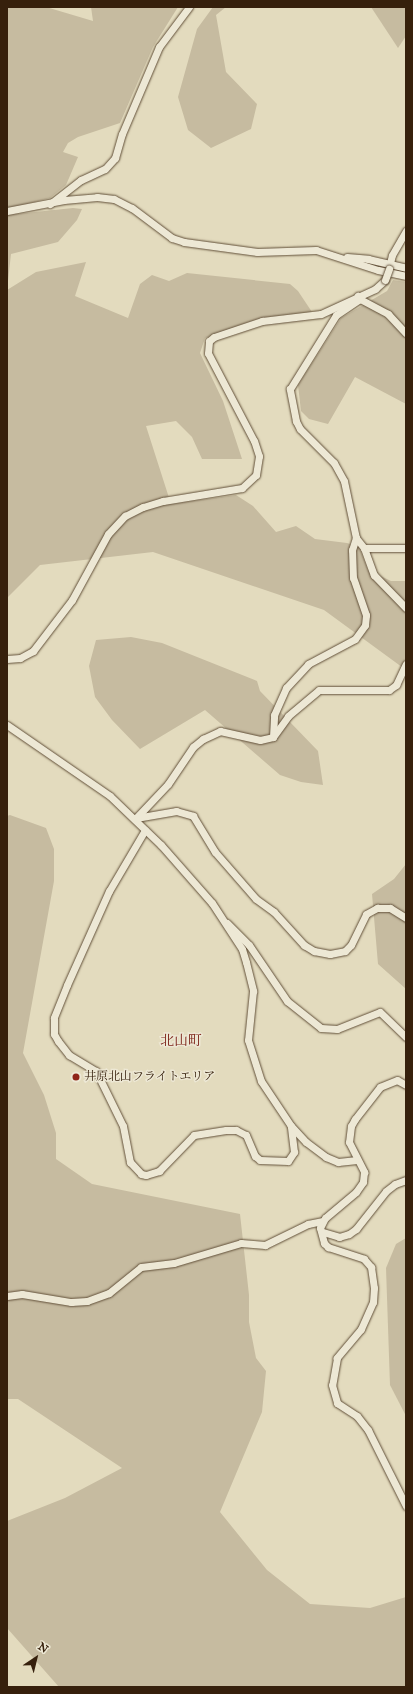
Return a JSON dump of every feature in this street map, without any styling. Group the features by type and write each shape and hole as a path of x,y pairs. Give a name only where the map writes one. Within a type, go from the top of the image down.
{"street":[{"path":"50,204 81,180 105,170 115,158 122,134 159,47 188,7"},
{"path":"7,211 97,197 114,199 132,208 172,238 184,242 257,252 316,250 378,270 406,276"},
{"path":"7,659 20,658 33,651 72,600 101,544 125,516 143,507 163,501 242,488 256,475 259,456 254,441 208,353 209,341 214,337 262,321 321,314 375,289 386,280 392,254 406,230"},
{"path":"344,258 357,257 389,266 406,268"},
{"path":"359,297 388,314 406,333"},
{"path":"273,737 274,715 286,688 308,664 355,639 364,625 366,615 352,564 356,538 340,470 300,429 296,421 290,389 336,315 359,297"},
{"path":"356,538 364,548 374,576 406,608"},
{"path":"364,548 406,548"},
{"path":"135,818 168,784 188,753 203,739 220,731 260,740 273,737 288,716 319,690 389,690 396,686 406,664"},
{"path":"7,725 87,779 135,818 212,903 242,949 253,991 248,1040 261,1081 291,1126 306,1142 326,1157 338,1162 357,1160"},
{"path":"135,818 176,811 193,816 215,852 256,900 274,912 304,945 314,951 330,954 345,950 351,945 366,914 377,908 390,908 406,918"},
{"path":"145,830 108,892 67,984 54,1018 53,1026 58,1041 69,1055 96,1071 123,1126 130,1162 141,1174 146,1175 159,1171 194,1134 226,1130 236,1130 246,1135 255,1156 260,1160 288,1161 294,1152 291,1126"},
{"path":"225,923 230,924 248,944 286,1001 321,1028 337,1029 380,1012 406,1037"},
{"path":"7,1296 22,1294 71,1302 87,1301 109,1293 141,1267 174,1263 241,1243 265,1245 308,1224 322,1221 360,1187 364,1172 351,1150 349,1134 360,1111 380,1086 397,1080 406,1085"},
{"path":"322,1232 338,1237 349,1234 356,1229 386,1191 406,1180"},
{"path":"322,1221 324,1243 328,1247 368,1262 374,1288 368,1316 337,1358 333,1373 335,1398 341,1406 357,1416 368,1430 406,1506"}],"shaded area":[{"path":"7,7 46,7 93,21 91,7 178,7 153,47 120,123 78,137 68,143 63,152 78,157 66,185 50,198 7,209"},
{"path":"213,7 226,7 216,15 226,72 257,104 251,129 211,148 188,130 178,97 197,29"},
{"path":"371,7 406,7 406,36 398,48"},
{"path":"73,208 82,209 77,220 58,242 11,254 7,290 7,215"},
{"path":"86,262 75,296 128,318 140,284 152,275 169,281 187,273 290,284 298,291 312,312 261,318 205,338 200,353 223,401 242,459 202,459 192,437 176,421 146,426 171,504 236,495 253,506 276,532 296,526 315,539 347,543 359,547 368,570 391,581 406,581 406,670 324,610 153,552 40,565 7,598 7,290 36,272"},
{"path":"393,280 406,282 406,404 355,377 328,424 309,419 301,411 298,385 341,318 387,291"},
{"path":"131,637 162,643 257,681 260,691 318,751 323,785 301,782 280,775 205,710 140,749 112,720 95,697 89,666 96,640"},
{"path":"10,815 46,828 54,849 54,881 23,1053 44,1095 56,1133 56,1159 92,1184 240,1214 249,1295 249,1322 256,1358 266,1371 262,1412 220,1512 267,1570 310,1604 370,1608 406,1597 406,1687 59,1687 7,1628 7,1521 65,1498 122,1468 18,1399 7,1399 7,816"},
{"path":"406,864 406,989 378,964 372,894 394,879"},
{"path":"406,1238 406,1416 390,1385 386,1268 396,1244"}],"place":[{"name":"井原北山フライトエリア","path":"76,1077"}],"district":[{"name":"北山町","path":"181,1041"}]}
